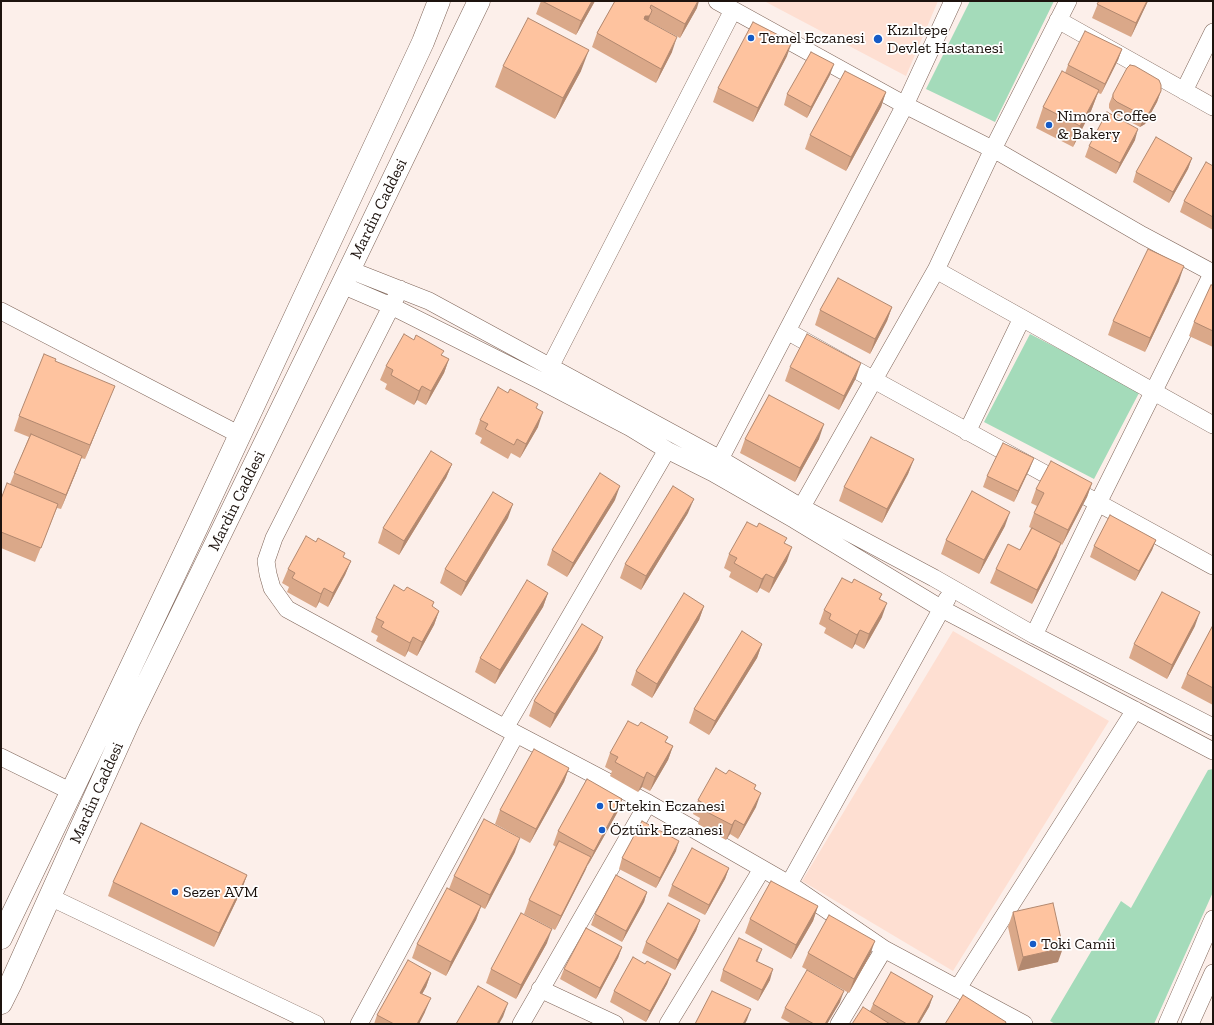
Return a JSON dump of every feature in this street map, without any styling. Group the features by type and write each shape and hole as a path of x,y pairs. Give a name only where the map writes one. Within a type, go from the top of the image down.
{"highway":[{"name":"Mardin Caddesi","path":"1,938 72,792 240,435 423,42 439,1"},
{"name":"Mardin Caddesi","path":"1,1003 129,721 346,278 479,1"}],"street":[{"path":"717,1 905,105 993,149 1142,235 1213,273 1034,635"},
{"path":"720,459 905,105 953,1"},
{"path":"798,513 936,270 993,149 1068,1"},
{"path":"550,367 733,10"},
{"path":"1058,20 1213,107"},
{"path":"1184,91 1213,32"},
{"path":"936,270 1213,425"},
{"path":"346,278 400,289 429,301 720,459 942,609 1213,751"},
{"path":"346,278 391,306 631,428 668,450 952,588 1034,635 1213,727"},
{"path":"400,289 274,538 266,561 268,574 272,588 287,609 510,731 648,803 789,884 884,948 1023,1024"},
{"path":"1,311 240,435"},
{"path":"967,432 1022,318"},
{"path":"787,330 967,432 1213,566"},
{"path":"359,1024 510,731 668,450"},
{"path":"789,884 942,609 952,588"},
{"path":"958,988 1135,710"},
{"path":"1,757 72,792"},
{"path":"521,1024 648,803"},
{"path":"668,1024 762,869"},
{"path":"50,897 316,1024"},
{"path":"1167,1024 1213,919"},
{"path":"838,1024 884,948"},
{"path":"1190,1024 1213,973"},
{"path":"540,989 615,1024"}],"shaded area":[{"name":"Kızıltepe Devlet Hastanesi","path":"764,1 938,1 906,76"},
{"path":"953,631 1109,721 953,971 802,881"}],"green space":[{"path":"970,1 1054,1 995,122 926,89"},
{"path":"1030,334 1140,391 1094,479 984,422"},
{"path":"1213,769 1213,892 1154,1024 1055,1024 1050,1021 1121,901 1131,908 1208,770"}],"building":[{"path":"542,1 592,1 581,21"},
{"path":"615,1 698,1 685,24 651,5 651,13 649,16 645,16 644,19 677,37 661,69 597,33"},
{"path":"1099,1 1147,1 1136,23 1097,4"},
{"path":"528,18 589,50 563,98 503,66"},
{"path":"753,22 792,42 758,108 718,88"},
{"path":"1085,31 1122,49 1105,84 1068,65"},
{"path":"811,52 834,64 811,107 787,94"},
{"path":"1130,65 1135,66 1159,80 1161,85 1161,91 1149,113 1144,116 1117,102 1113,98 1113,94"},
{"path":"845,71 886,92 851,157 810,135"},
{"path":"1062,71 1099,90 1080,126 1043,107"},
{"path":"1107,112 1138,129 1120,163 1089,146"},
{"path":"1156,137 1192,158 1173,192 1136,172"},
{"path":"1206,162 1213,166 1213,217 1184,201"},
{"path":"1148,249 1184,266 1150,338 1113,321"},
{"path":"838,278 892,307 875,339 820,310"},
{"path":"1211,285 1213,285 1213,331 1194,322"},
{"path":"404,334 414,340 416,335 444,351 441,355 449,359 431,391 422,386 419,391 391,375 393,370 386,366"},
{"path":"807,334 861,363 844,396 790,367"},
{"path":"44,354 56,359 55,361 115,386 90,445 19,416"},
{"path":"498,387 508,393 510,389 538,404 536,408 543,412 526,444 517,439 514,445 485,429 488,424 480,420"},
{"path":"769,395 824,424 800,468 745,439"},
{"path":"31,434 82,456 66,495 14,473"},
{"path":"871,437 914,459 887,509 844,487"},
{"path":"1003,443 1034,458 1018,491 987,476"},
{"path":"431,451 452,464 404,541 383,528"},
{"path":"1051,461 1092,483 1068,530 1034,513 1044,493 1036,489"},
{"path":"600,473 620,486 573,563 552,550"},
{"path":"7,483 58,504 41,548 1,532 1,499"},
{"path":"673,486 694,499 646,576 625,564"},
{"path":"972,491 1010,512 984,560 946,540"},
{"path":"493,492 513,504 466,582 445,569"},
{"path":"1110,515 1156,540 1139,571 1094,546"},
{"path":"747,522 757,527 759,523 787,538 784,543 792,547 774,578 766,574 762,579 734,563 737,558 729,554"},
{"path":"1032,528 1061,543 1037,590 996,569 1008,544 1020,550"},
{"path":"306,536 316,542 318,538 345,553 343,557 351,561 333,593 324,588 321,594 292,578 295,573 288,569"},
{"path":"842,578 852,583 854,579 882,594 879,599 887,603 869,634 860,630 857,635 829,619 831,614 824,610"},
{"path":"527,580 548,593 500,670 480,658"},
{"path":"394,585 404,591 407,587 434,602 432,606 439,611 422,642 413,637 410,643 381,627 384,622 376,618"},
{"path":"1162,592 1200,612 1172,665 1134,644"},
{"path":"684,593 704,606 657,684 636,671"},
{"path":"582,624 603,637 555,714 534,701"},
{"path":"1213,625 1213,688 1187,674"},
{"path":"742,631 762,644 715,721 694,709"},
{"path":"628,721 638,726 641,722 668,737 665,742 673,746 655,777 647,772 644,778 615,762 618,757 610,753"},
{"path":"534,749 569,768 536,829 500,810"},
{"path":"716,768 726,774 729,770 756,785 754,789 761,793 744,825 735,820 732,825 703,810 706,805 698,800"},
{"path":"587,779 622,799 594,851 558,831"},
{"path":"484,819 520,838 490,895 454,876"},
{"path":"642,821 679,841 660,878 622,858"},
{"name":"Sezer AVM","path":"141,823 247,875 219,933 113,882"},
{"path":"559,841 591,857 561,916 529,900"},
{"path":"692,848 729,868 709,905 672,885"},
{"path":"616,875 647,892 626,931 595,914"},
{"path":"771,881 818,906 796,945 750,919"},
{"path":"447,888 481,906 451,962 417,944"},
{"path":"668,903 700,920 678,960 646,942"},
{"path":"1053,903 1063,948 1023,957 1013,912"},
{"path":"521,913 552,929 521,985 491,969"},
{"path":"829,915 875,941 854,979 808,953"},
{"path":"586,928 622,947 600,988 564,969"},
{"path":"739,938 762,949 756,961 773,969 762,990 723,970"},
{"path":"633,957 645,964 647,961 671,974 650,1011 614,991"},
{"path":"408,960 431,973 420,993 431,998 417,1024 394,1024 377,1015"},
{"path":"807,970 844,991 825,1024 814,1024 785,1008"},
{"path":"891,972 933,996 917,1024 907,1024 873,1004"},
{"path":"478,986 508,1003 497,1024 456,1024"},
{"path":"712,991 751,1009 743,1024 695,1024"},
{"path":"963,995 1006,1022 1005,1024 945,1024"},
{"path":"863,1007 890,1024 852,1024"}],"place":[{"name":"Temel Eczanesi","path":"751,38"},
{"name":"Kızıltepe Devlet Hastanesi","path":"878,39"},
{"name":"Nimora Coffee & Bakery","path":"1049,125"},
{"name":"Urtekin Eczanesi","path":"600,806"},
{"name":"Öztürk Eczanesi","path":"602,830"},
{"name":"Sezer AVM","path":"175,892"},
{"name":"Toki Camii","path":"1033,944"}]}
